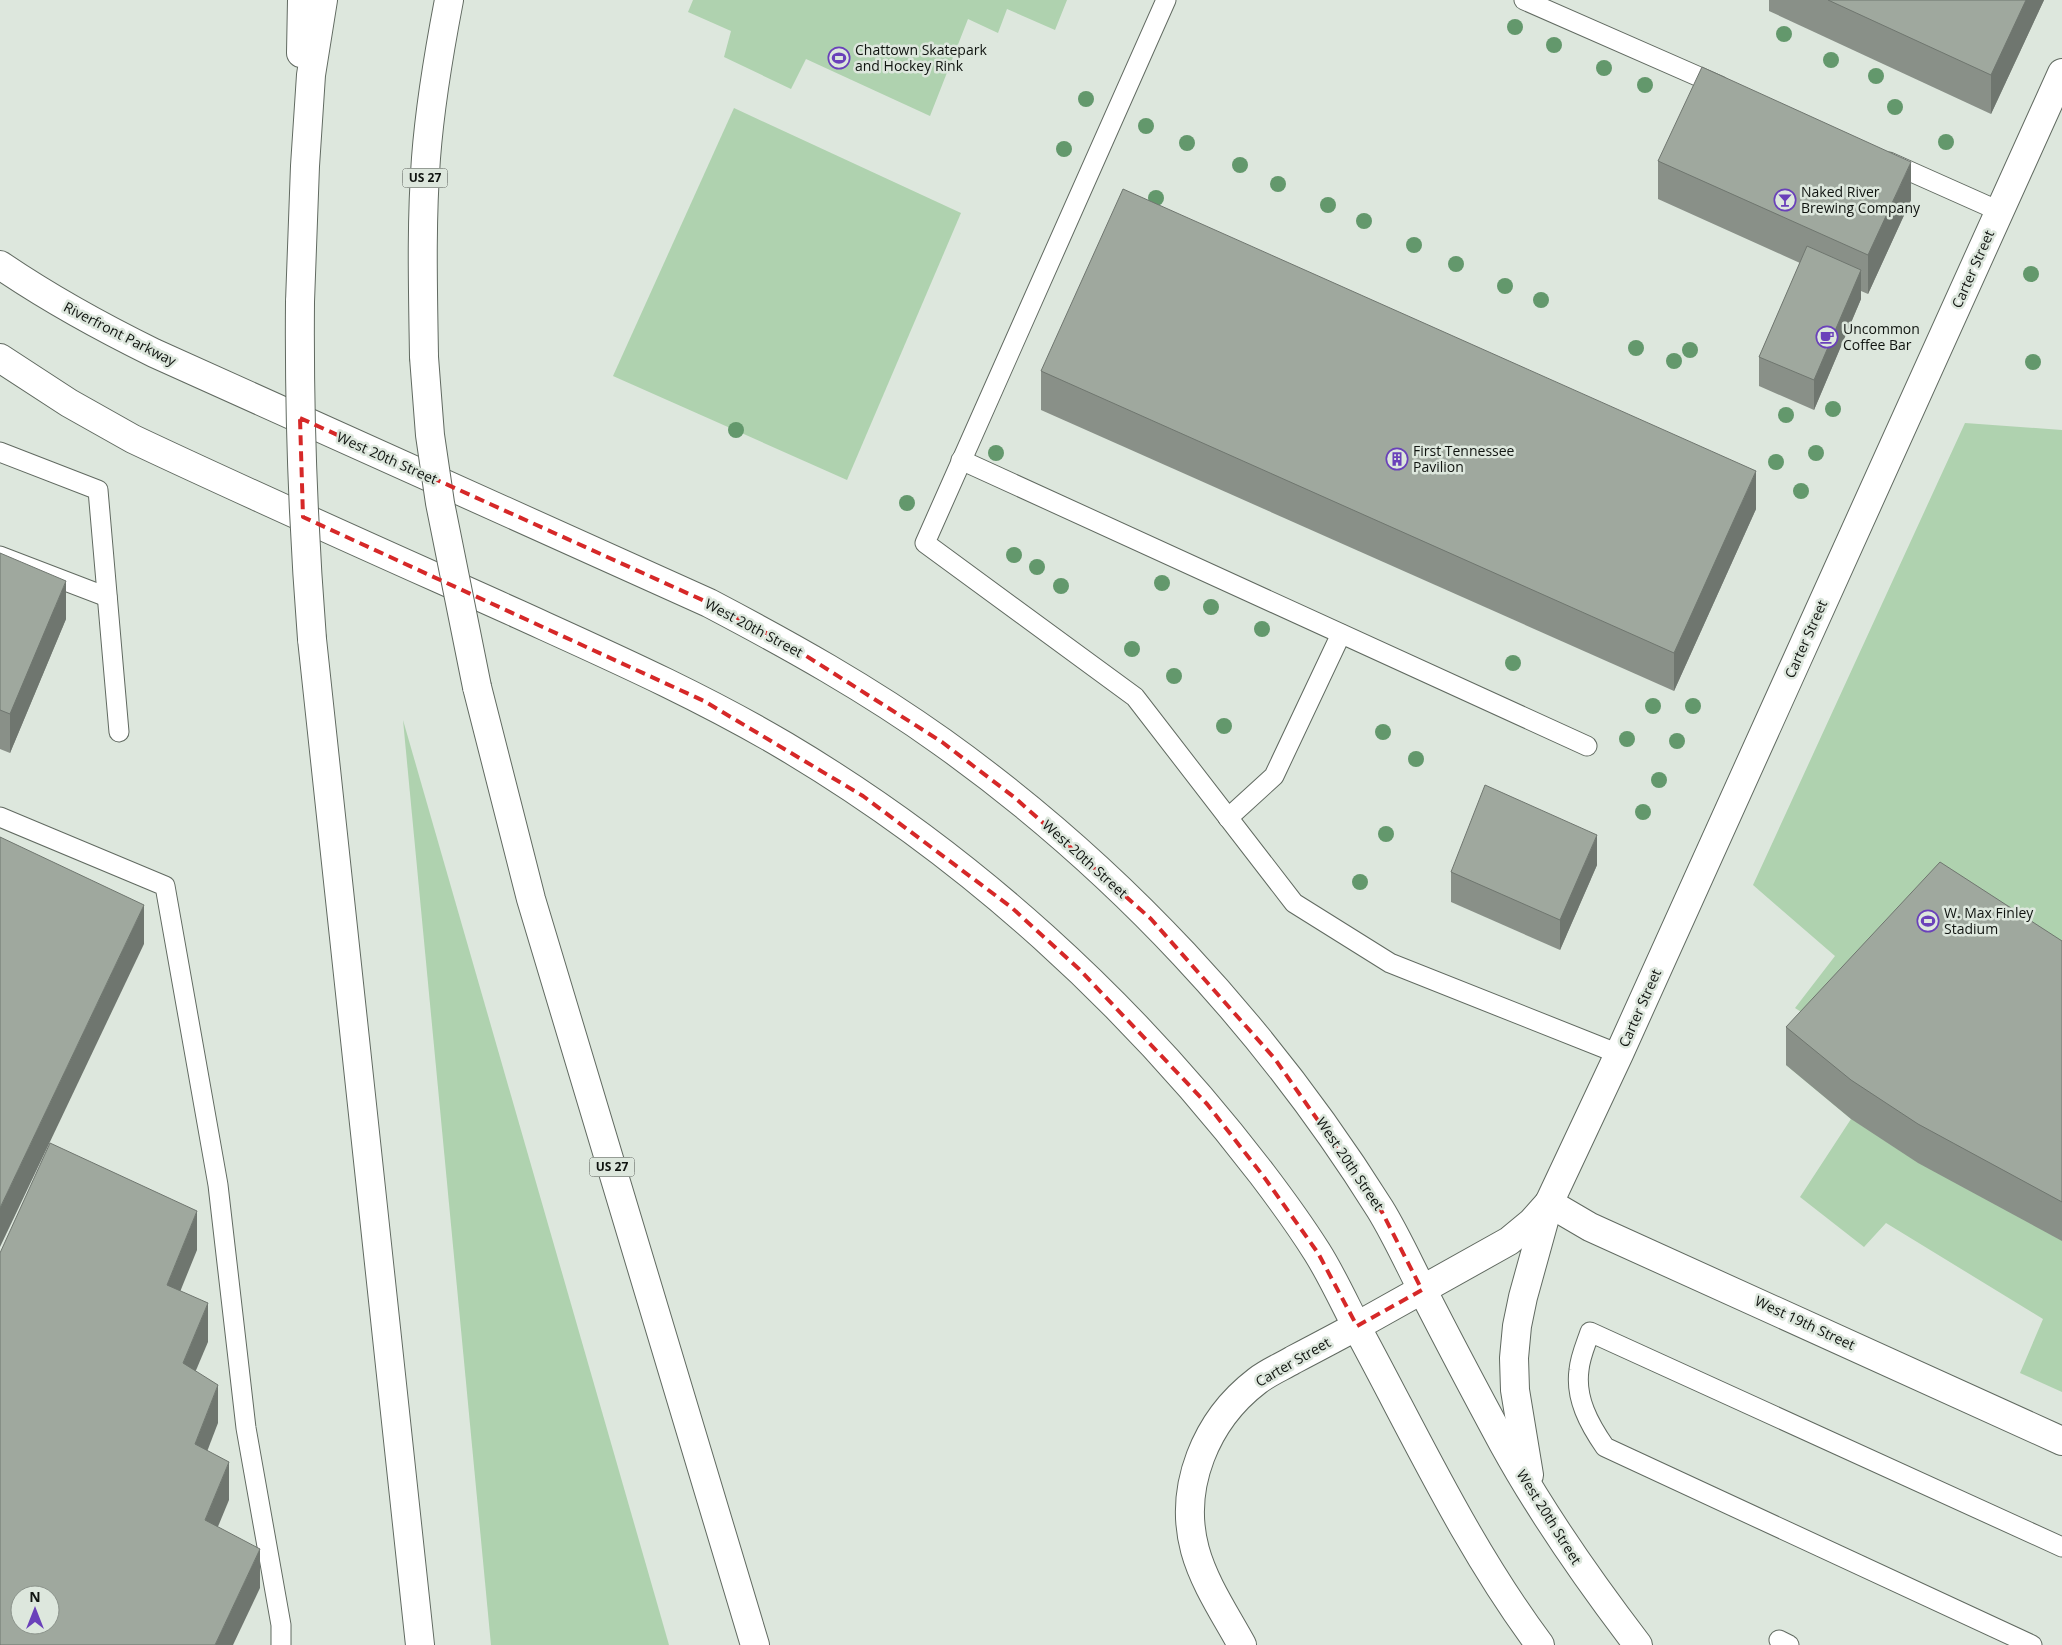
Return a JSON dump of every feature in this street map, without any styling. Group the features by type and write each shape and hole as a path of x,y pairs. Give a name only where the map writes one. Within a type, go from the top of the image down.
{"main road":[{"path":"302,0 301,75 304,166"},
{"path":"324,0 312,75 304,166 299,407 304,529 312,639 420,1645"},
{"name":"US 27","path":"450,0 436,67 426,158 422,252 424,357 430,434 440,502 477,687 531,899 754,1645"},
{"name":"Carter Street","path":"1242,1645 1203,1574 1195,1549 1191,1524 1191,1498 1195,1472 1204,1445 1218,1421 1236,1399 1258,1380 1508,1241 1532,1222 1549,1204 1619,1054 2062,73"},
{"name":"Riverfront Parkway","path":"0,265 38,291 95,324 244,394"},
{"path":"0,358 69,403 133,439 621,661 704,701 785,746 863,796 938,850 1011,908 1080,969 1145,1035 1207,1104 1264,1177 1318,1253 1446,1496 1485,1563 1540,1645"},
{"name":"West 20th Street","path":"244,394 709,603 789,645 867,692 942,742 1000,786 1083,855 1151,920 1215,988 1275,1059 1331,1134 1382,1212 1504,1446 1596,1590 1638,1645"},
{"path":"1532,1492 1515,1390 1514,1358 1517,1326 1523,1297 1549,1204"},
{"name":"West 19th Street","path":"1549,1204 1590,1227 2062,1440"},
{"path":"389,1361 400,1645"}],"lane":[{"path":"1166,0 925,544 1135,698 1294,903 1390,963 1619,1054"},
{"path":"1524,0 1738,94"},
{"path":"1873,155 1999,211"},
{"path":"0,452 98,490 120,732"},
{"path":"961,460 1587,746"},
{"path":"0,556 107,597"},
{"path":"1228,818 1274,776 1341,634"},
{"path":"0,817 166,886 218,1185 246,1428 281,1625 281,1645"},
{"path":"2032,1645 1604,1446 1591,1427 1578,1386 1579,1368 1590,1332 2062,1547"}],"highlighted area":[{"path":"300,418 709,603 789,645 942,742 1014,797 1151,919 1275,1059 1382,1212 1422,1290 1357,1326 1318,1253 1264,1177 1207,1104 1079,969 1011,907 863,796 704,701 303,517"}],"green space":[{"name":"Chattown Skatepark and Hockey Rink","path":"693,0 1067,0 1055,30 1007,9 998,33 968,19 930,116 806,59 791,89 724,57 731,31 688,12"},
{"path":"734,108 961,213 847,480 613,376"},
{"name":"W. Max Finley Stadium","path":"1965,423 2062,430 2062,1392 2020,1373 2043,1319 1886,1223 1864,1247 1800,1197 1851,1119 1786,1065 1823,1026 1795,1008 1835,956 1753,885"},
{"path":"403,720 655,1596 669,1645 491,1645"}],"building":[{"path":"1828,0 2026,0 1991,75"},
{"name":"Naked River Brewing Company","path":"1702,67 1911,162 1868,255 1658,161"},
{"name":"First Tennessee Pavilion","path":"1123,189 1756,471 1674,653 1041,371"},
{"path":"1807,246 1861,270 1814,380 1759,357"},
{"path":"0,553 66,581 10,714 0,710"},
{"path":"1485,785 1597,835 1560,920 1451,872"},
{"path":"0,837 144,905 0,1208"},
{"path":"1940,862 2062,941 2062,1202 1918,1124 1851,1080 1786,1027"},
{"path":"50,1143 197,1211 167,1285 208,1303 183,1363 218,1385 195,1444 229,1462 205,1520 260,1549 215,1645 0,1645 0,1253"}],"place":[{"name":"Chattown Skatepark and Hockey Rink","path":"839,58"},
{"name":"Naked River Brewing Company","path":"1785,200"},
{"name":"Uncommon Coffee Bar","path":"1827,337"},
{"name":"First Tennessee Pavilion","path":"1397,459"},
{"name":"W. Max Finley Stadium","path":"1928,921"}]}
